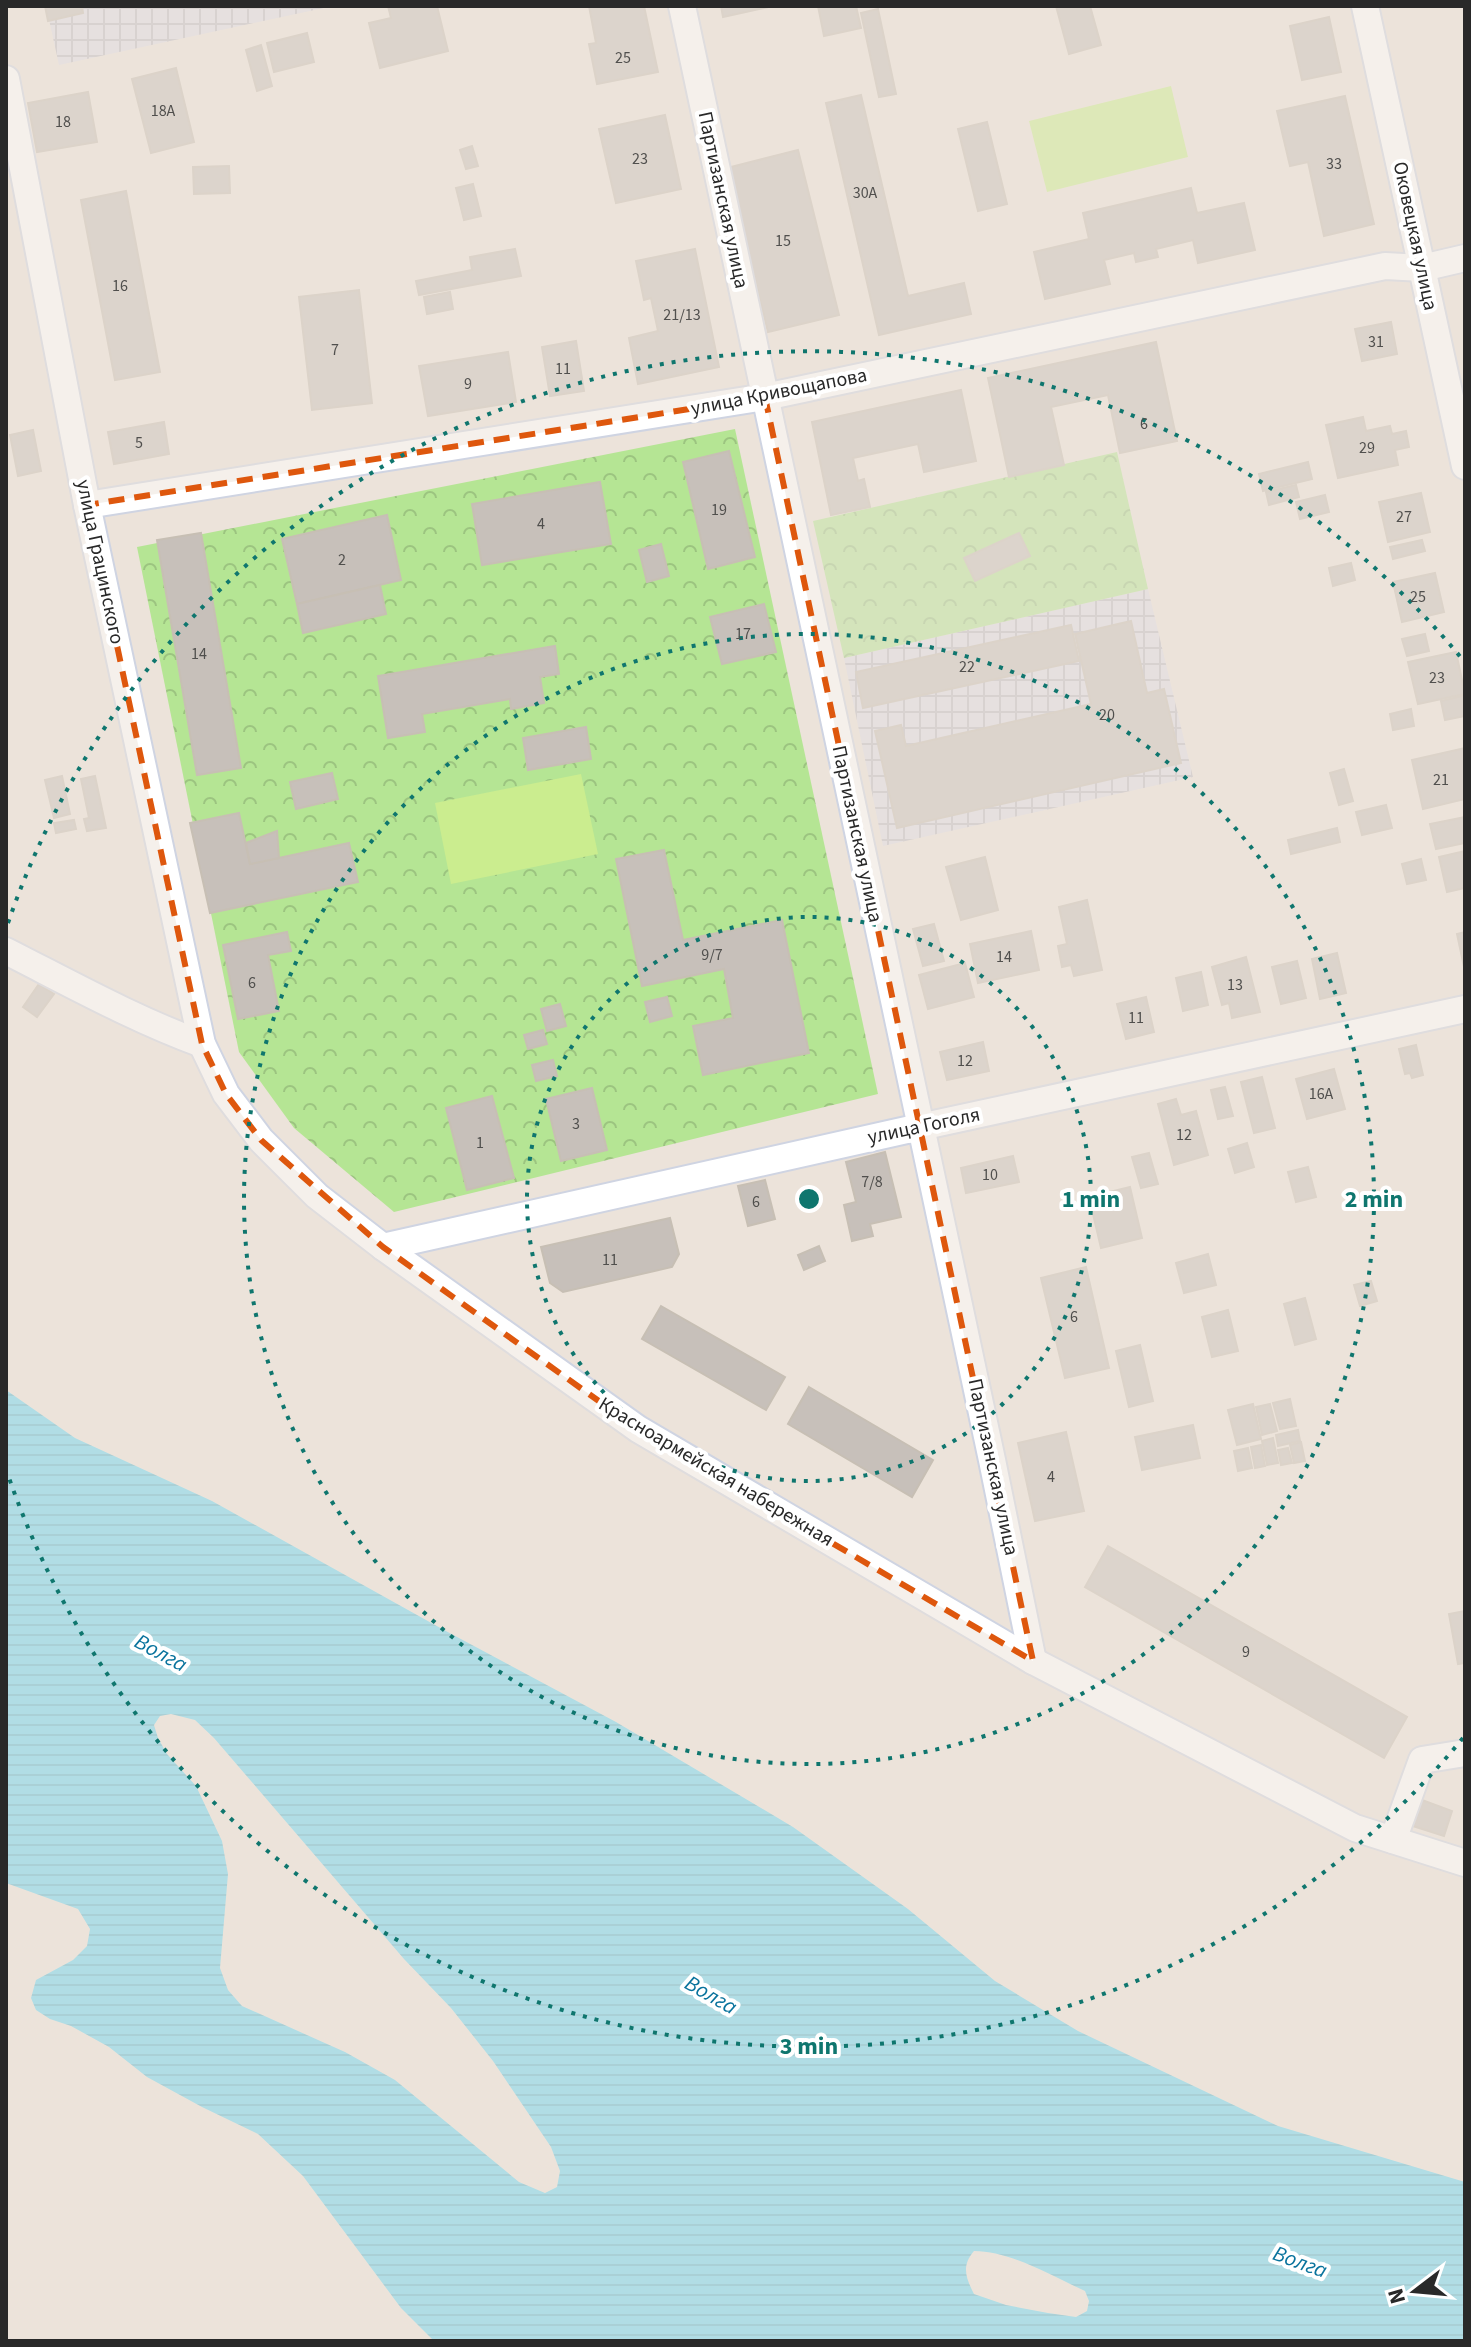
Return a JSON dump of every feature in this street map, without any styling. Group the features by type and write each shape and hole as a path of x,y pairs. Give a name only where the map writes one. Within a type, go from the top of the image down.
{"street":[{"name":"Партизанская улица","path":"682,6 1033,1661"},
{"name":"Оковецкая улица","path":"1365,6 1465,466"},
{"name":"улица Грацинского","path":"6,79 87,505 202,1044"},
{"name":"улица Кривощапова","path":"87,505 765,397 1385,266 1422,268 1465,258"},
{"path":"6,951 129,1013 202,1044"},
{"name":"улица Гоголя","path":"383,1247 1465,1009"},
{"name":"Красноармейская набережная","path":"202,1044 226,1094 261,1140 317,1196 383,1247 638,1429 1033,1661 1355,1828 1465,1863"},
{"path":"1393,1840 1422,1760 1465,1753"}],"highlighted area":[{"path":"765,397 1033,1661 638,1429 383,1247 261,1140 226,1094 202,1044 87,505"}],"shaded area":[{"path":"46,6 333,6 59,65"},
{"path":"1148,589 1193,777 883,846 844,658"}],"green space":[{"path":"1171,86 1188,157 1047,192 1029,121"},
{"path":"735,429 878,1094 394,1212 294,1128 239,1052 137,547"},
{"path":"1117,452 1148,589 844,658 813,521"},
{"path":"581,774 598,854 451,884 435,803"}],"water":[{"name":"Волга","path":"6,1390 75,1438 212,1501 616,1722 793,1827 908,1909 995,1981 1078,2031 1278,2126 1465,2182 1465,2341 434,2341 401,2308 303,2176 258,2134 147,2077 109,2047 36,2010 31,1998 36,1980 73,1960 87,1946 90,1929 78,1909 6,1883","holes":["171,1714 195,1720 214,1738 404,1959 451,2008 493,2061 551,2147 560,2171 557,2187 545,2193 519,2182 395,2080 345,2052 242,2006 228,1990 220,1968 228,1874 222,1841 196,1786 167,1754 158,1738 154,1725 160,1716","974,2251 1016,2260 1085,2291 1089,2301 1087,2311 1076,2317 1048,2313 1006,2305 974,2294 966,2272 967,2262"]}],"building":[{"path":"45,6 82,6 83,13 48,21"},
{"path":"388,6 437,6 448,51 380,68 369,23 391,18"},
{"path":"589,6 644,6 658,72 597,84 589,44 596,43"},
{"path":"721,6 773,6 723,17"},
{"path":"818,6 856,6 861,28 824,36"},
{"path":"1056,6 1090,6 1101,45 1069,54"},
{"path":"878,9 896,94 879,97 861,13"},
{"path":"1329,17 1341,72 1302,80 1290,26"},
{"path":"307,33 314,62 274,72 267,43"},
{"path":"261,45 272,86 257,91 246,50"},
{"path":"176,68 194,142 151,153 132,79"},
{"path":"88,92 97,142 37,152 28,103"},
{"path":"861,95 908,296 964,283 971,314 879,335 826,103"},
{"path":"1345,96 1374,224 1324,236 1308,162 1290,166 1277,111"},
{"path":"665,115 681,189 616,203 599,129"},
{"path":"987,122 1007,204 978,211 958,129"},
{"path":"472,146 478,166 466,169 460,150"},
{"path":"798,150 839,315 768,332 727,168"},
{"path":"229,166 230,193 194,194 193,167"},
{"path":"473,184 481,216 464,220 456,188"},
{"path":"1191,188 1197,213 1244,203 1255,250 1198,263 1193,240 1156,249 1158,257 1136,262 1134,253 1104,260 1110,284 1045,299 1034,252 1089,239 1083,213"},
{"path":"126,191 160,372 115,380 81,200"},
{"path":"515,249 521,276 419,295 416,281 472,270 470,257"},
{"path":"695,249 719,367 638,384 629,338 658,331 651,298 644,300 636,261"},
{"path":"359,290 372,403 312,410 299,297"},
{"path":"450,292 453,309 427,314 424,297"},
{"path":"1391,322 1397,354 1362,361 1355,329"},
{"path":"576,341 584,391 550,396 542,347"},
{"path":"1156,342 1177,441 1120,453 1108,395 1051,407 1064,465 1009,477 988,378"},
{"path":"508,352 516,402 428,416 419,366"},
{"path":"961,390 976,461 924,472 918,444 853,458 858,481 864,479 870,507 831,515 812,422"},
{"path":"1363,417 1366,431 1390,426 1392,434 1406,431 1409,447 1395,450 1398,465 1338,478 1326,425"},
{"path":"164,422 169,454 114,464 108,432"},
{"path":"33,430 41,471 18,476 10,435"},
{"path":"729,451 755,557 708,569 683,462"},
{"path":"1308,462 1312,479 1263,491 1259,474"},
{"path":"600,482 611,544 482,565 472,504"},
{"path":"1296,485 1299,497 1269,505 1266,492"},
{"path":"1421,493 1430,532 1388,542 1379,502"},
{"path":"1325,495 1329,512 1300,519 1296,502"},
{"path":"387,515 401,580 297,604 282,539"},
{"path":"201,533 241,768 197,775 157,540"},
{"path":"1019,533 1030,556 975,581 964,558"},
{"path":"1422,540 1425,551 1393,559 1390,547"},
{"path":"661,544 669,576 647,582 639,550"},
{"path":"1351,563 1355,580 1333,586 1329,568"},
{"path":"1435,573 1444,612 1402,622 1393,582"},
{"path":"380,585 386,614 303,633 297,604"},
{"path":"764,604 776,652 722,664 710,617"},
{"path":"1131,621 1147,693 1164,689 1181,763 897,828 875,731 901,725 906,746 1091,704 1075,634"},
{"path":"1071,625 1079,661 863,708 856,672"},
{"path":"1425,634 1429,651 1407,656 1402,639"},
{"path":"555,646 559,674 540,677 544,703 511,709 510,699 422,714 425,732 388,738 378,676"},
{"path":"1456,652 1465,694 1418,704 1408,662"},
{"path":"1465,695 1465,716 1445,720 1441,701"},
{"path":"1411,709 1414,726 1393,730 1390,714"},
{"path":"586,727 591,759 528,770 523,738"},
{"path":"1465,748 1465,799 1423,809 1412,760"},
{"path":"1344,769 1353,801 1339,805 1330,773"},
{"path":"332,773 338,799 296,809 290,782"},
{"path":"62,776 70,814 54,818 45,780"},
{"path":"95,776 106,828 87,831 84,819 89,818 81,779"},
{"path":"1386,805 1392,828 1362,835 1356,812"},
{"path":"239,813 250,864 349,843 358,882 210,913 190,823"},
{"path":"1465,817 1465,843 1436,849 1430,824"},
{"path":"74,820 76,829 56,833 54,823"},
{"path":"1337,828 1340,842 1291,854 1288,840"},
{"path":"277,831 279,858 250,864 246,843"},
{"path":"664,850 683,940 782,920 809,1053 703,1075 693,1026 733,1018 724,969 642,986 616,859"},
{"path":"1465,851 1465,888 1447,892 1439,857"},
{"path":"985,857 998,910 961,920 946,867"},
{"path":"1421,859 1426,880 1407,884 1402,864"},
{"path":"1087,900 1102,970 1074,976 1071,965 1062,967 1058,946 1067,944 1059,907"},
{"path":"934,924 944,961 923,966 913,929"},
{"path":"1031,931 1039,970 978,983 970,944"},
{"path":"287,932 291,951 268,955 279,1011 238,1019 223,945"},
{"path":"1465,932 1465,967 1464,967 1457,934"},
{"path":"1337,953 1346,993 1320,999 1312,959"},
{"path":"1246,957 1260,1012 1232,1018 1229,1003 1222,1005 1212,967"},
{"path":"1297,961 1306,998 1281,1004 1272,967"},
{"path":"965,963 974,997 928,1009 919,975"},
{"path":"1201,972 1208,1005 1183,1011 1176,978"},
{"path":"39,984 54,994 37,1017 23,1007"},
{"path":"667,997 672,1016 650,1022 645,1002"},
{"path":"1146,997 1154,1032 1126,1039 1117,1004"},
{"path":"560,1004 566,1026 547,1031 541,1009"},
{"path":"543,1030 547,1044 528,1049 524,1035"},
{"path":"983,1042 989,1071 947,1080 940,1052"},
{"path":"1416,1045 1423,1075 1412,1078 1410,1073 1405,1074 1399,1049"},
{"path":"553,1060 557,1076 536,1081 532,1065"},
{"path":"1334,1069 1345,1109 1307,1119 1296,1079"},
{"path":"1262,1077 1275,1128 1254,1133 1241,1082"},
{"path":"1225,1087 1233,1116 1218,1119 1211,1090"},
{"path":"592,1088 607,1150 561,1161 546,1099"},
{"path":"492,1096 514,1178 467,1190 446,1108"},
{"path":"1176,1099 1181,1115 1196,1111 1208,1155 1174,1165 1158,1104"},
{"path":"1247,1143 1254,1167 1235,1173 1228,1149"},
{"path":"885,1152 901,1217 870,1224 873,1236 852,1241 844,1205 856,1202 846,1162"},
{"path":"1149,1153 1158,1184 1141,1188 1132,1157"},
{"path":"1013,1156 1019,1182 966,1193 961,1168"},
{"path":"1308,1167 1316,1197 1296,1202 1288,1172"},
{"path":"765,1180 775,1219 748,1226 738,1186"},
{"path":"1130,1187 1142,1238 1101,1248 1089,1197"},
{"path":"670,1218 679,1254 672,1267 563,1292 550,1283 541,1247"},
{"path":"819,1246 825,1261 804,1270 798,1255"},
{"path":"1208,1254 1216,1285 1184,1293 1176,1263"},
{"path":"1086,1267 1109,1368 1065,1378 1041,1278"},
{"path":"1371,1281 1377,1301 1360,1306 1354,1285"},
{"path":"1305,1298 1316,1339 1295,1345 1284,1304"},
{"path":"661,1306 785,1377 766,1410 642,1339"},
{"path":"1228,1310 1238,1351 1212,1357 1202,1317"},
{"path":"1140,1345 1153,1401 1129,1407 1116,1351"},
{"path":"809,1387 933,1460 912,1497 788,1424"},
{"path":"1290,1399 1296,1426 1280,1429 1273,1403"},
{"path":"1253,1404 1261,1439 1237,1445 1228,1410"},
{"path":"1270,1404 1277,1431 1262,1435 1256,1407"},
{"path":"1193,1425 1200,1458 1142,1470 1135,1437"},
{"path":"1298,1430 1300,1441 1278,1446 1276,1435"},
{"path":"1066,1432 1084,1511 1035,1521 1018,1443"},
{"path":"1273,1438 1278,1463 1267,1465 1262,1441"},
{"path":"1301,1442 1305,1461 1294,1463 1290,1445"},
{"path":"1261,1445 1265,1466 1255,1468 1251,1447"},
{"path":"1248,1448 1252,1468 1238,1471 1234,1451"},
{"path":"1288,1448 1292,1463 1281,1465 1278,1450"},
{"path":"1108,1546 1407,1717 1384,1758 1085,1587"},
{"path":"1465,1611 1465,1663 1458,1664 1449,1614"},
{"path":"1422,1800 1452,1811 1444,1836 1413,1826"}]}
